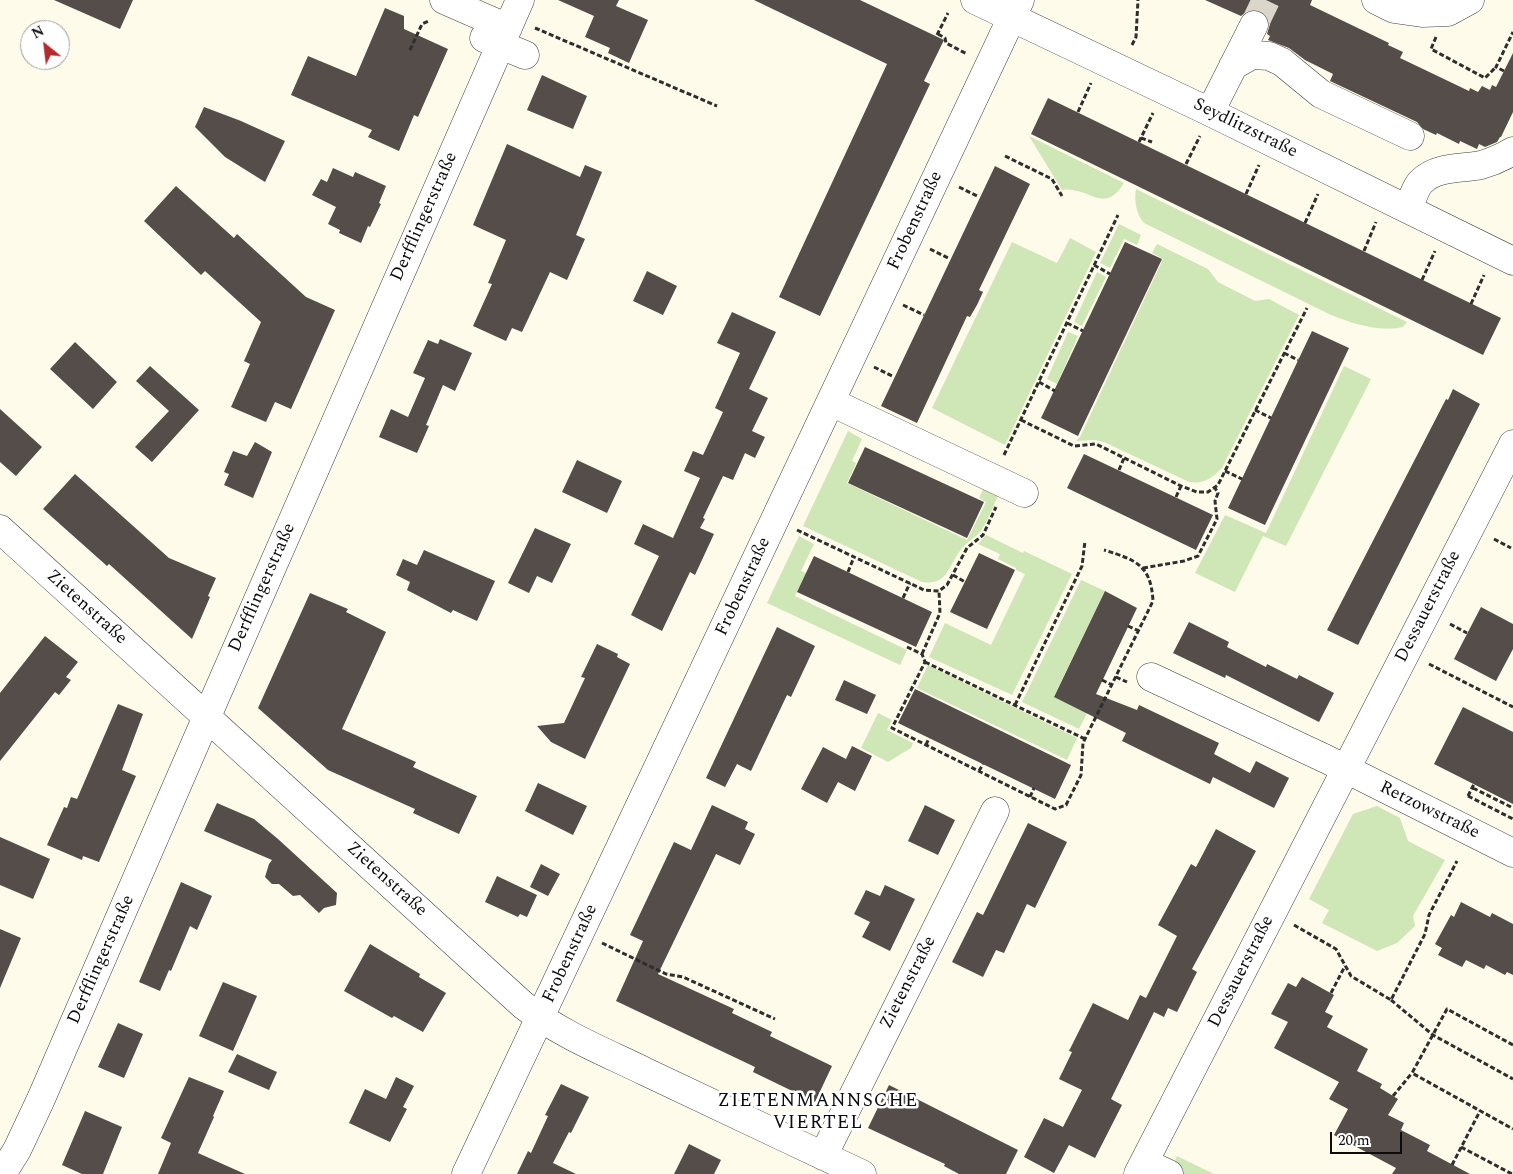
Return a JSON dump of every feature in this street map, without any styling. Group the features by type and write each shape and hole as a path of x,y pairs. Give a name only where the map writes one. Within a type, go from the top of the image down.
{"street":[{"path":"444,0 516,38"},
{"name":"Derfflingerstraße","path":"2,1174 17,1150 42,1099 206,718 516,38 520,0"},
{"name":"Seydlitzstraße","path":"975,0 1016,9 1205,123 1408,209 1513,261"},
{"path":"1376,0 1394,9 1422,13 1459,6"},
{"name":"Frobenstraße","path":"466,1174 1016,9"},
{"path":"1205,123 1254,25"},
{"path":"464,29 516,38"},
{"path":"1233,66 1252,55 1270,56 1282,62 1321,94 1410,136"},
{"path":"1408,209 1420,182 1433,174 1481,165 1501,158 1513,151"},
{"path":"831,402 1008,485"},
{"name":"Dessauerstraße","path":"1141,1168 1513,444"},
{"name":"Zietenstraße","path":"0,529 515,999 540,1019 576,1038 862,1174"},
{"path":"1151,677 1346,770"},
{"name":"Retzowstraße","path":"1346,770 1513,853"},
{"name":"Zietenstraße","path":"823,1156 995,811"},
{"path":"1141,1168 1169,1174"}],"path":[{"path":"1132,45 1136,36 1138,0"},
{"path":"1459,6 1431,49 1485,78 1496,67 1513,32"},
{"path":"948,13 937,35 945,38 946,43 969,55"},
{"path":"410,50 422,24 442,16 461,24 464,29"},
{"path":"516,38 717,106"},
{"path":"1496,67 1504,71"},
{"path":"1078,112 1092,82"},
{"path":"1152,142 1140,140 1153,112"},
{"path":"1186,164 1205,123"},
{"path":"1005,156 1052,179 1062,196"},
{"path":"1246,194 1259,164"},
{"path":"958,187 979,197"},
{"path":"1305,223 1319,193"},
{"path":"796,530 924,590 939,591 947,585 967,548 983,535 1008,485 1021,420 1118,215"},
{"path":"1364,251 1377,222"},
{"path":"929,249 950,259"},
{"path":"1422,280 1435,250"},
{"path":"1094,265 1110,274"},
{"path":"1471,304 1485,274"},
{"path":"902,305 924,315"},
{"path":"1021,420 1074,446 1096,444 1181,486 1197,492 1208,492 1218,485 1307,308"},
{"path":"1067,323 1083,331"},
{"path":"1284,353 1298,360"},
{"path":"874,366 894,377"},
{"path":"1039,382 1055,391"},
{"path":"1255,410 1271,418"},
{"path":"1119,470 1124,458"},
{"path":"1225,471 1242,479"},
{"path":"1176,497 1181,486"},
{"path":"1143,568 1184,561 1198,556 1217,519 1215,501 1218,493 1215,488"},
{"path":"1489,536 1511,548"},
{"path":"1015,705 1082,566 1085,541"},
{"path":"925,662 892,728 1055,809 1066,805 1081,775 1083,742 1153,602 1152,584 1143,568 1130,558 1104,550"},
{"path":"848,572 854,557"},
{"path":"953,575 965,582"},
{"path":"903,598 910,583"},
{"path":"939,591 940,613 922,654 925,662 1085,739"},
{"path":"1445,621 1468,633"},
{"path":"1128,626 1139,631"},
{"path":"907,647 922,654"},
{"path":"1424,661 1513,707"},
{"path":"1102,680 1112,685"},
{"path":"926,745 929,738"},
{"path":"979,771 983,764"},
{"path":"1513,808 1473,786 1468,795 1513,818"},
{"path":"1030,797 1034,788"},
{"path":"1391,1000 1425,934 1429,915 1457,861"},
{"path":"1289,923 1336,949 1351,976 1391,1000 1433,1035 1513,1079"},
{"path":"601,943 666,974 683,977 775,1019"},
{"path":"1331,993 1345,966"},
{"path":"1393,1096 1412,1073 1447,1009 1513,1045"},
{"path":"1412,1073 1513,1129"},
{"path":"1452,1165 1480,1111"},
{"path":"1461,1147 1512,1173"}],"green space":[{"path":"1029,136 1124,183 1117,193 1103,199 1072,190 1062,190"},
{"path":"1136,189 1407,322 1403,327 1375,328 1331,315 1144,223 1136,207"},
{"path":"1119,224 1141,235 1137,245 1124,239 1110,268 1100,263"},
{"path":"1070,238 1096,252 1005,445 932,408 1012,242 1057,263"},
{"path":"1157,244 1208,269 1218,282 1255,301 1269,299 1299,315 1222,468 1211,478 1199,482 1189,482 1104,442 1095,440 1076,441 1080,437 1163,259 1152,253"},
{"path":"1097,272 1106,277 1082,326 1074,322"},
{"path":"1068,332 1078,336 1057,384 1047,379"},
{"path":"1344,366 1371,379 1286,546 1263,536 1235,592 1195,573 1225,515 1266,533"},
{"path":"848,431 862,439 852,461 856,463 847,483 967,540 986,502 979,498 986,483 1001,490 983,527 962,548 942,578 937,581 922,582 803,526"},
{"path":"986,535 1072,574 1012,695 929,657 945,623 991,645 1025,574 998,559 1000,554 978,544"},
{"path":"799,536 814,544 801,571 806,573 795,596 907,650 900,665 767,603"},
{"path":"1081,580 1105,591 1054,696 1087,713 1079,729 1022,702"},
{"path":"928,665 1077,738 1067,760 917,688"},
{"path":"878,713 892,720 887,730 913,743 911,748 888,762 861,748"},
{"path":"1377,806 1400,818 1408,841 1445,860 1413,916 1415,926 1397,943 1377,951 1322,923 1329,910 1309,899 1353,814"},
{"path":"1177,1156 1214,1174 1169,1174"}],"building":[{"path":"54,0 133,0 120,29"},
{"path":"558,0 619,0 616,6 648,20 629,63 608,53 610,48 585,37 594,16"},
{"path":"754,0 860,0 944,40 924,81 930,84 820,316 779,297 887,64"},
{"path":"1205,0 1312,0 1310,5 1389,43 1388,45 1403,52 1400,58 1469,91 1470,88 1478,92 1482,86 1490,90 1492,85 1496,87 1513,53 1513,112 1497,142 1485,147 1479,144 1477,149 1460,141 1459,144 1437,133 1436,135 1423,129 1417,122 1330,81 1333,74 1305,60 1289,48 1268,40 1270,36 1267,34 1270,24 1267,16 1261,11 1253,9 1241,16"},
{"path":"385,8 404,16 404,29 448,49 418,117 414,115 399,151 368,137 372,130 291,95 308,56 356,76"},
{"path":"542,75 587,96 573,129 527,110"},
{"path":"1048,98 1501,318 1483,355 1031,134"},
{"path":"204,107 285,141 265,182 225,157 195,127"},
{"path":"507,144 580,177 585,165 602,172 576,235 585,239 567,280 550,272 522,332 512,328 506,341 473,326 492,284 488,283 506,240 473,225"},
{"path":"995,166 1030,184 979,290 983,292 977,305 970,317 967,316 917,423 881,406"},
{"path":"333,168 353,177 355,172 386,186 379,203 381,204 370,227 368,226 361,243 339,233 340,230 328,224 336,207 312,195 321,179 327,182"},
{"path":"176,186 234,238 237,234 306,297 335,310 291,409 275,402 266,422 231,407 250,364 244,361 261,322 205,271 201,275 144,221"},
{"path":"1125,242 1162,259 1078,436 1041,418"},
{"path":"647,271 677,286 663,315 633,301"},
{"path":"732,312 776,332 749,389 768,398 752,431 765,437 755,458 745,453 733,480 723,476 700,528 714,534 695,575 690,572 662,631 631,615 659,556 634,544 643,524 673,538 700,478 684,471 693,451 703,455 723,412 715,408 740,353 717,343"},
{"path":"1312,331 1349,348 1265,525 1228,508"},
{"path":"440,339 472,353 455,391 443,385 426,425 429,426 417,453 379,437 391,409 408,417 425,378 413,373 428,340 438,344"},
{"path":"75,342 117,382 93,409 50,369"},
{"path":"150,366 199,410 152,462 135,447 169,411 136,381"},
{"path":"1453,389 1480,404 1358,645 1327,630 1446,399 1448,400"},
{"path":"0,409 42,447 16,476 0,462"},
{"path":"255,442 272,452 253,498 224,485 229,474 224,472 233,451 247,456"},
{"path":"865,447 984,502 967,538 848,483"},
{"path":"1084,454 1213,515 1196,550 1067,488"},
{"path":"577,460 622,481 607,513 562,492"},
{"path":"75,474 169,558 216,578 192,639 109,564 107,566 43,509"},
{"path":"535,528 571,544 552,583 537,576 529,593 508,583"},
{"path":"424,550 495,581 477,621 453,610 451,613 407,590 410,582 396,575 403,559 417,565"},
{"path":"979,553 1015,570 987,629 950,612"},
{"path":"814,556 932,612 916,647 797,592"},
{"path":"1105,591 1137,608 1096,694 1137,710 1139,705 1219,743 1214,754 1250,773 1256,761 1289,778 1274,808 1213,777 1210,784 1122,741 1126,733 1054,697"},
{"path":"310,593 348,609 346,612 386,632 342,729 416,762 413,767 477,796 459,834 413,813 415,809 328,770 258,708"},
{"path":"1481,607 1513,624 1513,649 1496,681 1454,659"},
{"path":"1189,622 1229,642 1227,647 1266,667 1267,664 1297,679 1299,675 1334,693 1319,722 1226,675 1225,678 1173,653"},
{"path":"777,627 815,646 791,697 787,695 751,771 737,764 725,787 706,778"},
{"path":"45,636 78,662 66,677 71,680 59,695 55,692 0,761 0,693"},
{"path":"597,644 618,654 617,657 630,664 585,759 551,742 537,726 564,723 585,678 581,677"},
{"path":"844,680 876,695 867,714 835,700"},
{"path":"915,689 1071,765 1055,799 898,723"},
{"path":"118,704 143,714 122,770 136,776 99,862 83,856 82,860 47,845 64,807 67,808 71,797 77,799"},
{"path":"1463,707 1513,732 1513,804 1434,764"},
{"path":"852,746 872,756 855,791 838,782 827,803 801,789 823,747 846,759"},
{"path":"538,783 587,806 573,835 525,811"},
{"path":"217,803 254,819 278,839 337,893 336,905 324,908 319,913 300,895 293,896 279,884 272,884 265,877 272,860 204,831"},
{"path":"712,805 748,822 745,829 755,834 740,865 716,854 658,974 734,1009 732,1013 772,1032 770,1036 832,1066 815,1102 753,1072 755,1067 616,1001 643,941 630,935 674,842 691,850"},
{"path":"925,805 955,820 938,855 908,841"},
{"path":"1028,823 1067,842 1035,908 1027,904 1004,953 996,950 983,977 952,962 977,912 983,915"},
{"path":"1216,829 1256,851 1192,969 1197,972 1177,1012 1168,1008 1164,1017 1154,1012 1111,1099 1122,1105 1095,1158 1069,1145 1054,1173 1024,1157 1044,1118 1063,1127 1082,1090 1059,1079 1072,1052 1069,1051 1093,1003 1128,1020 1140,995 1146,998 1177,936 1158,925 1191,864 1196,867"},
{"path":"0,837 50,859 33,899 0,885"},
{"path":"541,864 560,874 548,896 530,887"},
{"path":"497,876 537,895 527,917 520,914 518,917 485,902"},
{"path":"181,882 212,896 197,930 190,926 171,971 169,970 160,991 139,982"},
{"path":"885,885 915,899 890,951 862,937 870,922 854,914 866,890 880,896"},
{"path":"1461,902 1490,917 1492,913 1513,924 1513,975 1507,972 1505,975 1486,965 1484,969 1466,960 1462,967 1438,955 1442,948 1435,944 1451,915 1454,917"},
{"path":"0,929 21,938 0,988"},
{"path":"370,944 420,974 419,977 446,993 423,1032 394,1016 392,1018 344,991"},
{"path":"1302,977 1334,995 1325,1012 1333,1016 1327,1027 1368,1049 1357,1071 1382,1084 1380,1088 1398,1099 1388,1115 1404,1123 1401,1130 1430,1145 1427,1151 1470,1174 1392,1174 1396,1168 1334,1135 1348,1109 1329,1099 1339,1082 1274,1048 1288,1022 1271,1014 1288,983 1296,987"},
{"path":"223,982 257,996 233,1051 199,1036"},
{"path":"118,1023 143,1034 124,1078 98,1067"},
{"path":"237,1054 277,1072 269,1090 228,1072"},
{"path":"189,1077 224,1091 198,1153 245,1174 158,1174 171,1143 161,1138"},
{"path":"396,1077 414,1086 403,1107 407,1109 390,1142 349,1123 365,1089 386,1099"},
{"path":"561,1084 589,1097 553,1163 576,1174 517,1174 528,1151 531,1153 548,1116 545,1115"},
{"path":"889,1085 1018,1150 1006,1174 959,1174 944,1166 945,1164 868,1128"},
{"path":"85,1111 122,1127 103,1174 82,1174 62,1165"},
{"path":"689,1144 721,1160 714,1174 674,1174"}],"tunnel":[{"path":"1254,25 1266,0"}],"district":[{"name":"ZIETENMANNSCHE VIERTEL","path":"818,1113"}]}
